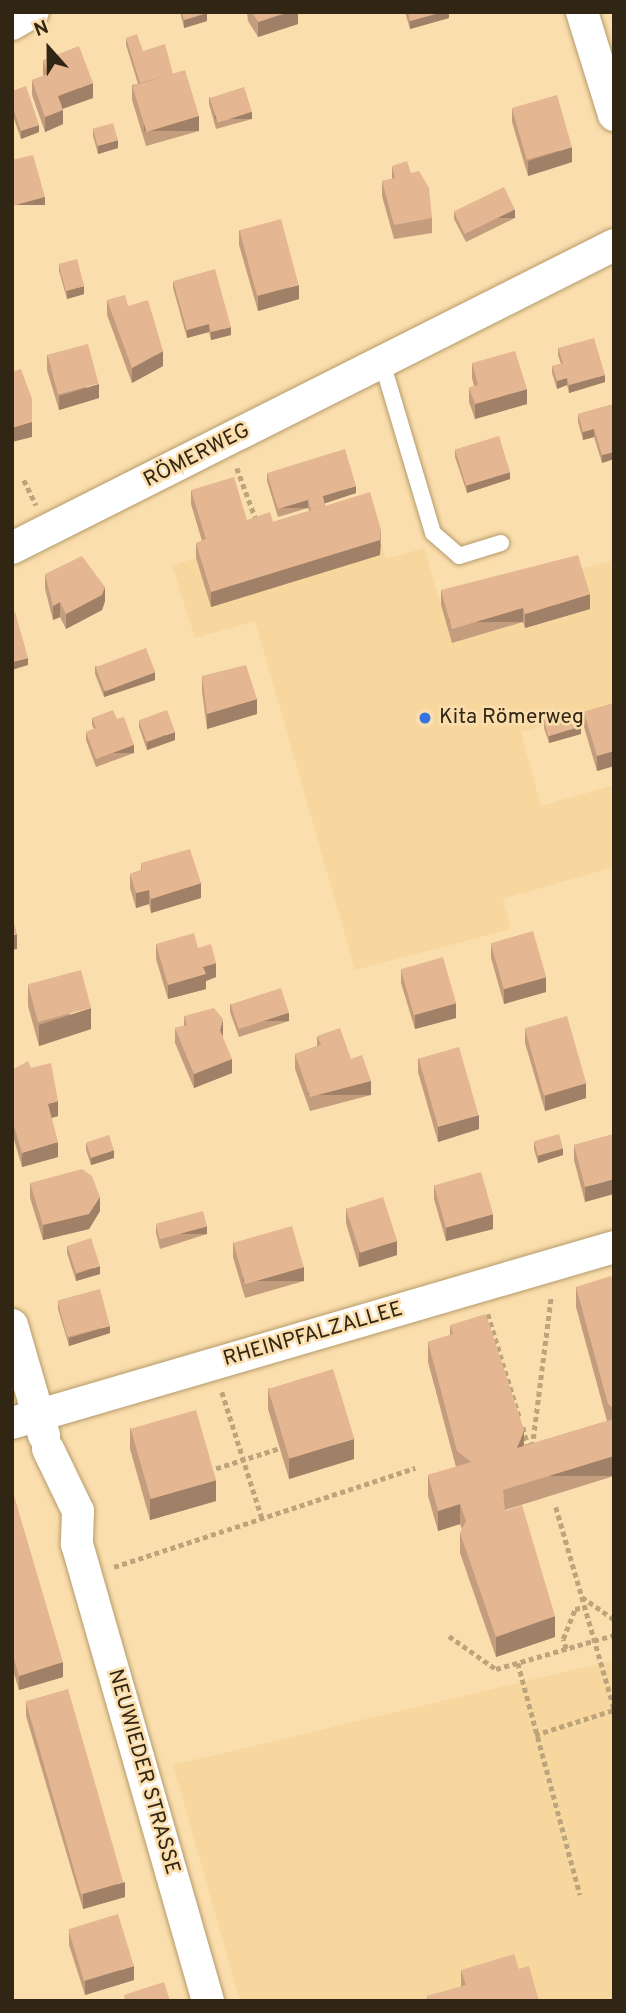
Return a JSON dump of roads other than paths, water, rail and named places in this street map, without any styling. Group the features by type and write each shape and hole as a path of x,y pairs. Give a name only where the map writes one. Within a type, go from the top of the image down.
{"street":[{"path":"12,24 33,12"},
{"path":"582,12 614,115"},
{"name":"RÖMERWEG","path":"12,548 614,244"},
{"name":"RHEINPFALZALLEE","path":"26,1419 614,1247"},
{"name":"NEUWIEDER STRASSE","path":"12,1325 26,1419 48,1448 78,1511 77,1544 208,2001"}],"lane":[{"path":"382,362 433,533 458,556 501,543"}],"place":[{"name":"Kita Römerweg","path":"425,718"}]}
